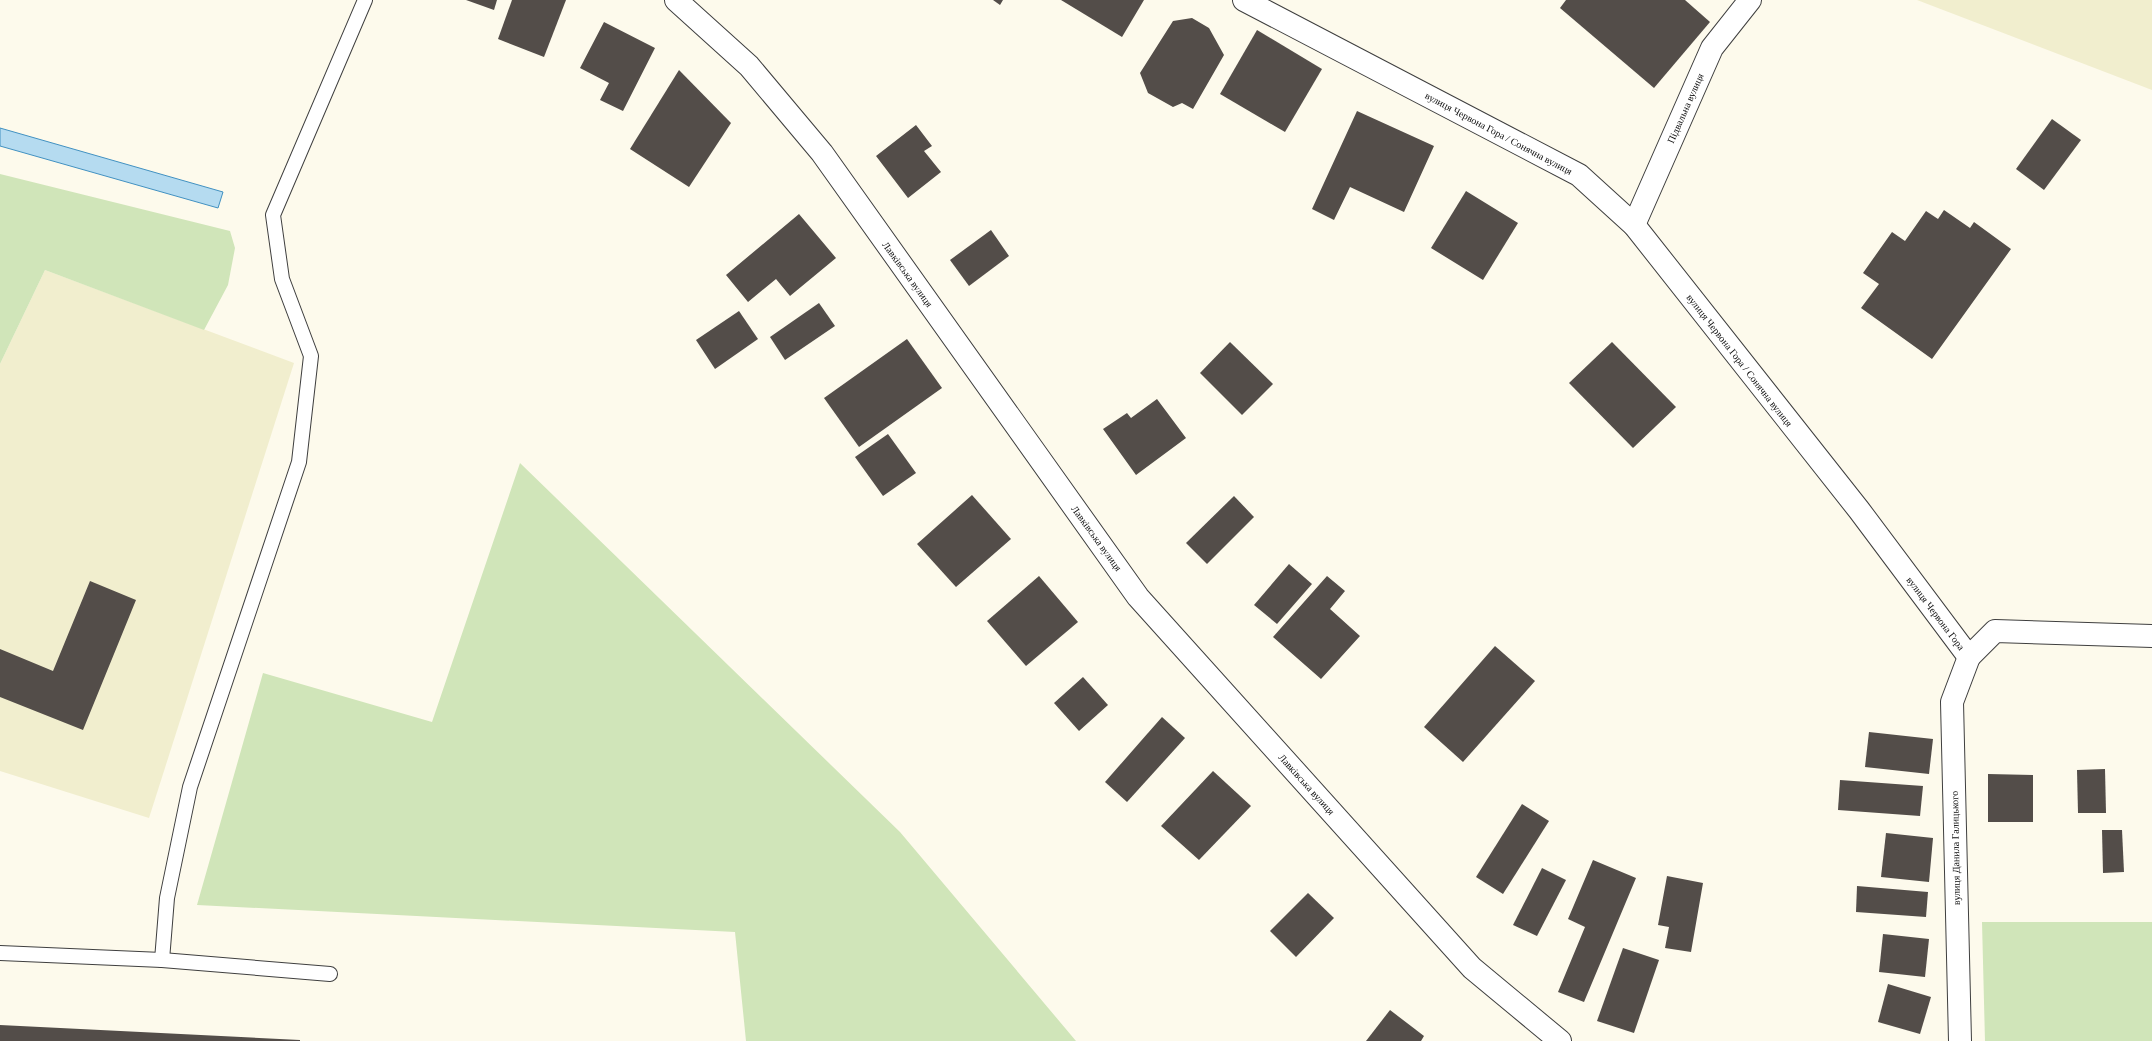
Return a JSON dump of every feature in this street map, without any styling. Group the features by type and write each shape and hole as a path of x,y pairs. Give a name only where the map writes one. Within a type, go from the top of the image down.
{"street":[{"name":"Лавківська вулиця","path":"676,0 749,66 822,153 1138,597 1472,968 1560,1041"},
{"name":"вулиця Червона Гора / Сонячна вулиця","path":"1244,0 1579,175 1634,225 1859,510"},
{"name":"Підвальна вулиця","path":"1634,225 1712,48 1750,0"},
{"name":"вулиця Червона Гора","path":"1859,510 1969,657 1995,631 2152,636"},
{"name":"вулиця Данила Галицького","path":"1960,1041 1952,702 1969,657"}],"lane":[{"path":"162,960 167,898 190,787 299,462 311,356 282,279 273,215 365,0"},
{"path":"0,953 162,960 330,974"}],"shaded area":[{"path":"1917,0 2152,0 2152,90"},
{"path":"45,270 294,363 149,818 0,771 0,364"}],"green space":[{"path":"0,174 230,231 235,248 228,285 204,330 45,270 0,364"},
{"path":"520,463 900,832 1076,1041 746,1041 735,932 197,905 263,673 432,722"},
{"path":"1982,922 2152,922 2152,1041 1985,1041"}],"water":[{"path":"0,128 223,192 218,208 0,146"}],"building":[{"path":"466,0 497,0 494,10"},
{"path":"512,0 566,0 544,57 498,39"},
{"path":"993,0 1003,0 1000,5"},
{"path":"1061,0 1144,0 1122,37"},
{"path":"1566,0 1685,0 1710,22 1654,88 1560,8"},
{"path":"1192,18 1209,28 1224,55 1193,109 1182,103 1173,107 1148,93 1140,73 1173,21"},
{"path":"604,22 655,48 623,111 600,100 609,83 580,68"},
{"path":"1257,30 1322,69 1285,132 1220,94"},
{"path":"679,70 731,123 689,187 630,149"},
{"path":"1357,111 1434,146 1404,212 1350,187 1334,220 1312,209"},
{"path":"2052,119 2081,140 2044,190 2016,169"},
{"path":"916,125 932,146 924,151 941,172 908,198 876,156"},
{"path":"1466,191 1518,223 1483,280 1431,248"},
{"path":"1944,210 1970,228 1974,222 2011,249 1932,359 1861,308 1879,284 1863,273 1892,232 1905,241 1926,211 1938,219"},
{"path":"799,214 836,258 790,296 776,279 748,302 726,275"},
{"path":"991,230 1009,256 969,286 950,260"},
{"path":"819,303 835,326 785,360 770,337"},
{"path":"739,311 758,339 715,369 696,340"},
{"path":"907,339 942,388 859,447 824,398"},
{"path":"1230,342 1273,384 1242,415 1200,373"},
{"path":"1612,342 1676,407 1633,448 1569,383"},
{"path":"1157,399 1186,438 1136,475 1103,429 1127,413 1131,418"},
{"path":"888,434 916,473 883,496 855,457"},
{"path":"972,495 1011,539 956,587 917,544"},
{"path":"1234,496 1254,517 1207,564 1186,543"},
{"path":"1289,564 1312,584 1277,624 1254,605"},
{"path":"1039,576 1078,622 1026,666 987,621"},
{"path":"1327,576 1345,591 1330,609 1360,636 1321,679 1273,637"},
{"path":"90,581 136,600 83,730 0,697 0,649 53,671"},
{"path":"1495,646 1535,681 1463,762 1424,727"},
{"path":"1083,677 1108,705 1079,731 1054,703"},
{"path":"1162,717 1185,738 1127,802 1105,782"},
{"path":"1869,732 1933,739 1929,774 1865,767"},
{"path":"2105,769 2106,813 2078,813 2077,770"},
{"path":"1213,771 1251,806 1199,860 1161,826"},
{"path":"1988,774 2033,775 2033,822 1988,822"},
{"path":"1840,780 1923,786 1920,816 1838,810"},
{"path":"1522,804 1549,821 1503,894 1476,877"},
{"path":"2102,830 2122,830 2124,872 2103,873"},
{"path":"1886,833 1933,838 1929,882 1881,877"},
{"path":"1593,860 1636,878 1584,1002 1558,992 1585,927 1568,919"},
{"path":"1542,868 1566,880 1537,936 1513,925"},
{"path":"1667,876 1703,883 1691,952 1665,948 1669,927 1658,925"},
{"path":"1857,886 1928,892 1926,917 1856,912"},
{"path":"1308,893 1334,918 1296,957 1270,931"},
{"path":"1883,934 1929,939 1925,977 1879,972"},
{"path":"1623,948 1659,960 1634,1033 1597,1021"},
{"path":"1888,984 1931,997 1920,1034 1878,1022"},
{"path":"1390,1010 1424,1036 1421,1041 1366,1041"},
{"path":"0,1025 300,1040 300,1041 0,1041"}]}
